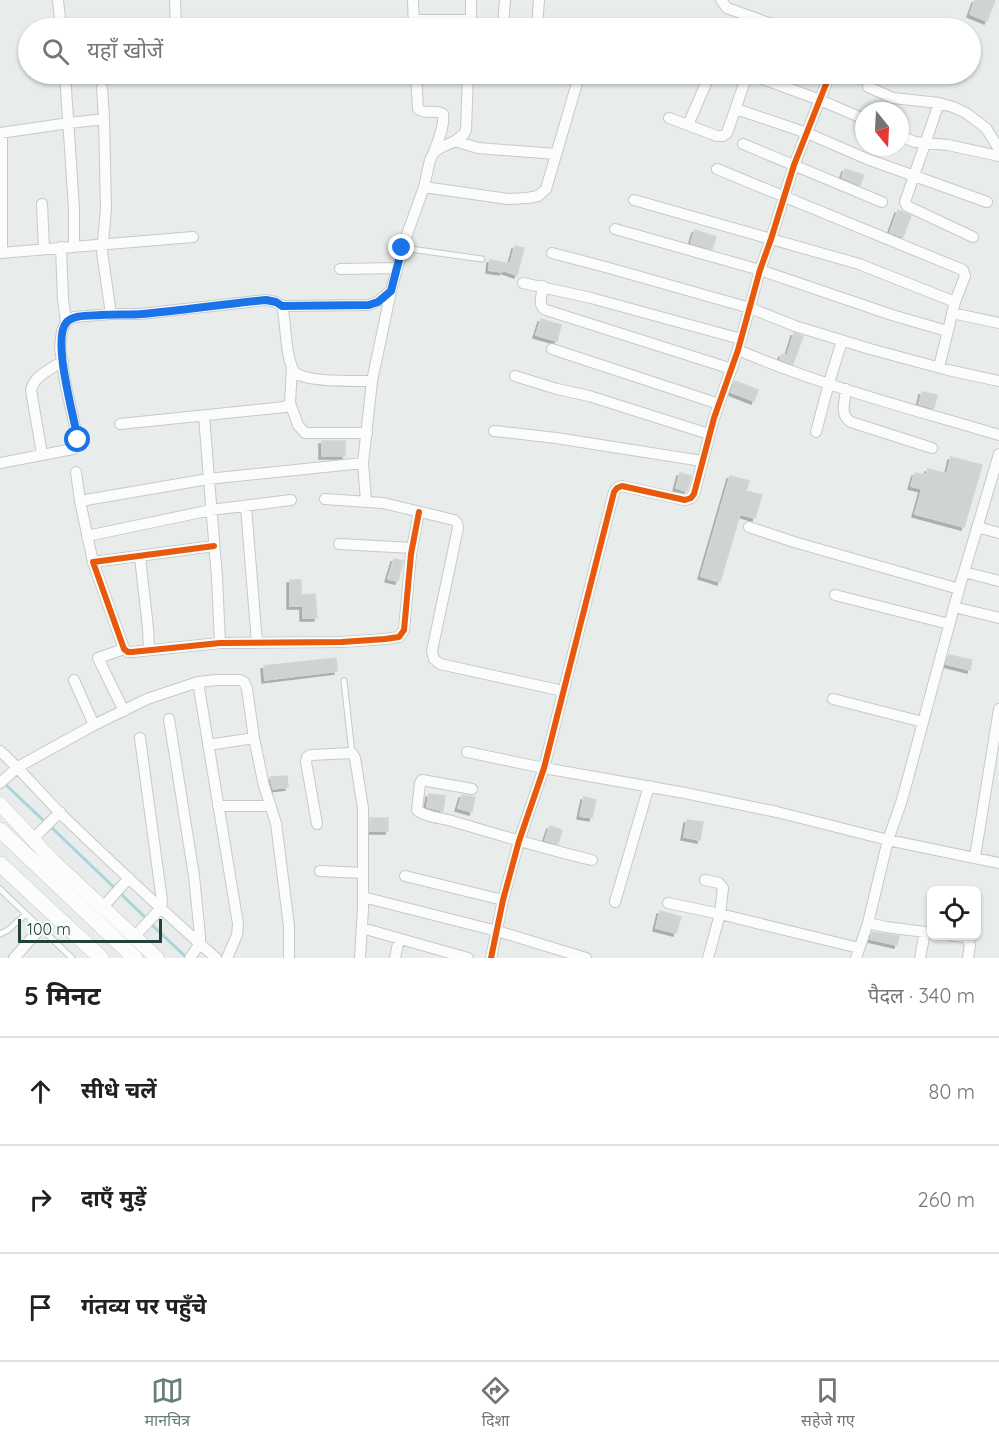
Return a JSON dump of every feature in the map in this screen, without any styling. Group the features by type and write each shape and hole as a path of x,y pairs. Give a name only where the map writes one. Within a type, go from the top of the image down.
{"main road":[{"path":"0,830 135,958"},
{"path":"0,864 101,958"}],"street":[{"path":"58,0 60,18"},
{"path":"175,0 176,18"},
{"path":"413,0 414,18"},
{"path":"471,0 471,18"},
{"path":"504,18 505,0"},
{"path":"538,18 540,0"},
{"path":"721,0 727,8 755,18"},
{"path":"66,84 74,208 74,246"},
{"path":"366,501 363,463 372,381 402,248 424,187 430,160 444,119 443,114 438,111 425,112 418,109 417,84"},
{"path":"434,152 455,141 466,130 468,84"},
{"path":"424,187 508,199 538,196 546,189 577,84"},
{"path":"688,125 706,84"},
{"path":"669,118 717,136 723,136 727,133 744,84"},
{"path":"776,84 855,114"},
{"path":"491,958 503,900 519,841 544,768 614,492 622,486 685,500 694,494 709,434 740,344 759,270 794,165 826,84"},
{"path":"868,87 893,98 939,103 966,113 986,128 999,149"},
{"path":"102,88 105,209 102,252 111,314"},
{"path":"939,103 905,202 907,206 973,237"},
{"path":"736,109 807,133 867,159 987,202"},
{"path":"104,119 1,133 1,252 194,237"},
{"path":"909,140 999,156"},
{"path":"455,141 478,148 556,154"},
{"path":"743,144 882,202"},
{"path":"717,169 963,270 965,276 947,331 939,367"},
{"path":"634,200 860,264 954,307 999,323"},
{"path":"42,204 44,249"},
{"path":"615,229 759,270 947,331"},
{"path":"0,463 73,448 78,440 65,382 60,346 66,322 61,247"},
{"path":"552,253 750,308 842,341 948,370 999,381"},
{"path":"340,269 398,268"},
{"path":"523,283 543,286 740,344 771,364 999,435"},
{"path":"543,286 541,305 546,310 732,369"},
{"path":"66,322 74,317 140,314 266,300 282,306 369,305 378,302 391,291"},
{"path":"282,306 292,367 290,403 298,425 305,433 367,433"},
{"path":"816,432 842,341"},
{"path":"552,349 719,404"},
{"path":"42,454 31,390 32,384 63,361"},
{"path":"292,367 303,377 313,379 372,381"},
{"path":"515,376 551,388 589,396 709,434"},
{"path":"846,388 844,415 846,420 932,448"},
{"path":"120,424 281,408 290,403"},
{"path":"204,416 220,643"},
{"path":"494,431 556,438 702,461"},
{"path":"668,903 720,914 858,953 868,923 888,840 903,800 958,589 977,527 994,495 998,459"},
{"path":"80,501 208,479 363,463"},
{"path":"76,472 93,562 124,649 128,652 220,643 342,642 399,637 404,630 412,548 419,512"},
{"path":"325,499 383,503 454,520 458,528 432,651 434,659 440,664 563,691"},
{"path":"87,536 211,510 291,500"},
{"path":"246,507 257,643"},
{"path":"749,527 958,589"},
{"path":"977,527 999,532"},
{"path":"339,544 412,548"},
{"path":"93,562 214,546"},
{"path":"140,557 149,650"},
{"path":"964,572 999,581"},
{"path":"835,595 950,624"},
{"path":"954,607 999,618"},
{"path":"124,649 98,658 124,711"},
{"path":"74,680 94,725"},
{"path":"3,780 18,767 147,699 198,682 234,680 244,682 248,689 254,738 264,786 276,823 289,926 289,958"},
{"path":"198,682 238,924 237,935 227,958"},
{"path":"833,699 923,722"},
{"path":"975,857 997,738 999,709"},
{"path":"169,719 194,876 200,936 198,946 190,958"},
{"path":"134,937 159,910 162,894 140,738"},
{"path":"208,745 254,738"},
{"path":"0,751 18,767 58,814 198,946 216,958"},
{"path":"467,752 777,812 888,840 999,862"},
{"path":"317,824 307,757 352,753 355,758 363,808 360,958"},
{"path":"472,789 422,780 417,810 539,847 592,860"},
{"path":"615,902 649,786"},
{"path":"0,804 52,860 157,958"},
{"path":"218,806 271,807"},
{"path":"33,839 58,814"},
{"path":"320,871 363,873"},
{"path":"405,876 503,900"},
{"path":"102,908 128,880"},
{"path":"705,880 719,883 723,888 720,914 708,958"},
{"path":"363,897 497,931 586,958"},
{"path":"868,923 927,932"},
{"path":"14,958 41,928"},
{"path":"362,928 461,957"},
{"path":"921,958 927,936"},
{"path":"395,958 399,939"},
{"path":"968,940 970,945 968,958"}],"lane":[{"path":"402,248 482,259"},
{"path":"344,681 352,753"},
{"path":"0,890 72,958"},
{"path":"0,934 26,914"}],"building":[{"path":"975,0 995,0 987,21 970,14"},
{"path":"845,169 864,175 860,185 842,177"},
{"path":"898,210 911,216 903,237 890,232"},
{"path":"695,230 716,237 712,249 691,243"},
{"path":"515,246 524,248 517,275 502,270 502,272 489,270 490,260 510,264"},
{"path":"541,319 561,325 557,341 536,335"},
{"path":"794,333 803,336 793,364 780,359 782,354 787,356"},
{"path":"735,381 758,390 754,401 731,392"},
{"path":"922,392 937,395 934,408 919,404"},
{"path":"322,441 345,441 345,456 322,456"},
{"path":"951,457 982,465 964,527 915,514 922,489 911,486 915,473 926,475 928,469 947,474"},
{"path":"680,473 691,476 687,491 676,488"},
{"path":"730,476 749,481 746,491 762,495 755,518 740,514 720,582 701,576"},
{"path":"394,559 403,561 398,581 388,579"},
{"path":"290,580 301,580 301,595 315,594 317,618 303,618 303,606 290,606"},
{"path":"949,655 972,660 970,670 946,664"},
{"path":"336,658 337,671 265,680 264,666"},
{"path":"287,776 288,787 273,789 270,777"},
{"path":"429,794 445,796 443,811 427,807"},
{"path":"462,795 475,797 472,812 458,808"},
{"path":"584,797 596,800 592,818 580,816"},
{"path":"370,818 388,818 388,831 370,831"},
{"path":"687,820 703,822 700,840 684,837"},
{"path":"550,826 562,830 558,844 545,840"},
{"path":"660,911 681,917 676,933 656,928"},
{"path":"873,932 899,936 897,945 870,939"}],"waterway":[{"path":"4,783 45,822"},
{"path":"50,826 147,919"},
{"path":"151,924 187,958"}],"cycle path":[{"path":"491,958 503,900 519,841 544,768 614,492 622,486 685,500 694,494 714,418 738,350 760,270 794,165 826,84"},
{"path":"214,546 93,562 124,649 132,652 220,643 342,642 399,637 404,630 411,554 419,512"}],"route":[{"path":"78,440 65,382 60,346 66,322 74,317 140,314 266,300 282,306 369,305 378,302 391,291 402,248"}]}
